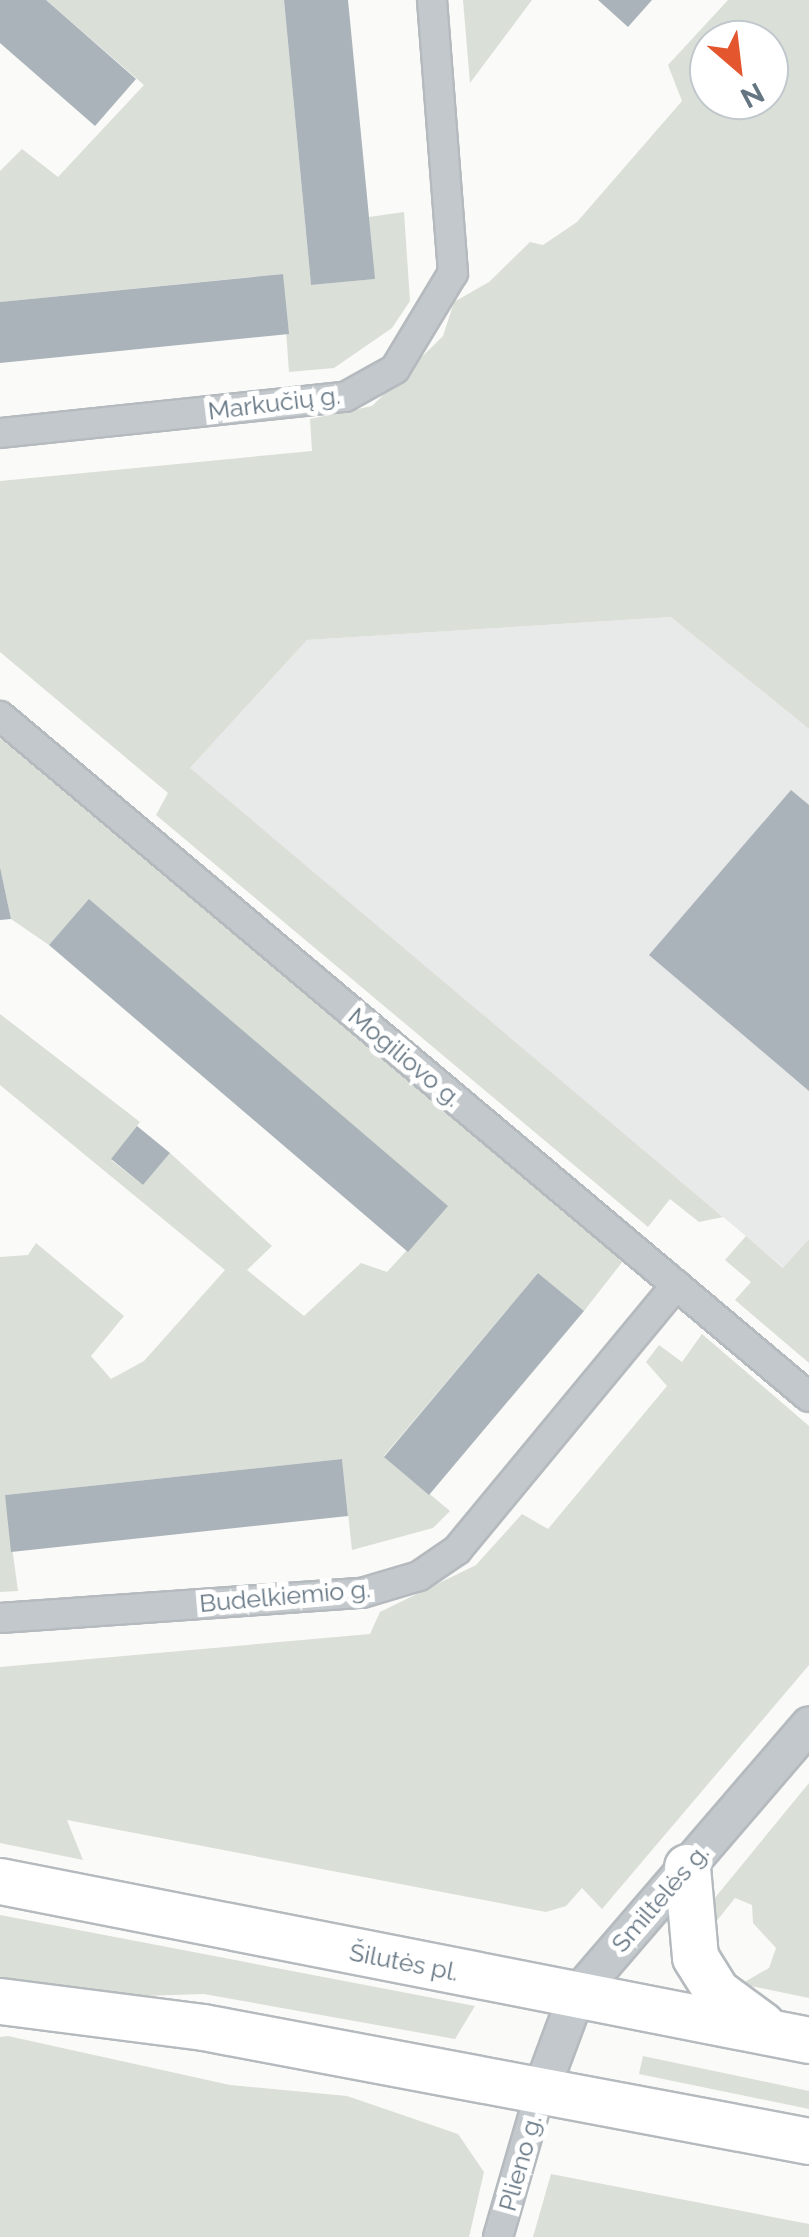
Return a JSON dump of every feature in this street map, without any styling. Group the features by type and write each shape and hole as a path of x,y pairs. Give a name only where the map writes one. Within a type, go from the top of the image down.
{"main road":[{"path":"687,1867 695,1956 716,1990 790,2036"},
{"name":"Šilutės pl.","path":"0,1881 790,2036"},
{"path":"0,2000 203,2027 809,2141"}],"street":[{"name":"Markučių g.","path":"0,432 346,397 395,370 453,273 432,0"},
{"name":"Mogiliovo g.","path":"0,716 809,1397"},
{"name":"Budelkiemio g.","path":"0,1618 362,1593 419,1576 457,1550 676,1284"},
{"name":"Smiltelės g.","path":"541,2089 576,1995 809,1724"},
{"name":"Plieno g.","path":"498,2237 541,2089"}],"shaded area":[{"path":"46,0 284,0 311,285 374,279 369,217 404,212 410,301 392,328 334,368 289,372 282,274 0,302 0,171 22,149 58,177 144,85"},
{"path":"463,0 532,0 470,83"},
{"path":"728,0 809,0 809,729 671,617 307,640 190,768 723,1217 699,1222 670,1199 648,1227 156,815 168,793 0,652 0,481 312,451 310,419 372,406 443,336 454,302 489,282 530,242 543,245 577,222 682,101 668,65 689,42 689,120 789,120 789,20 710,20"},
{"path":"671,617 809,729 809,1239 784,1268 189,769 307,640"},
{"path":"0,738 623,1261 584,1311 538,1273 384,1456 450,1511 433,1528 352,1550 342,1459 5,1495 18,1591 0,1592 0,1257 28,1255 36,1243 124,1316 91,1356 111,1379 144,1361 225,1270 0,1085 0,1014 140,1122 111,1160 143,1185 170,1153 272,1246 247,1270 304,1316 361,1263 387,1272 447,1206 90,900 49,945 11,919 0,867"},
{"path":"746,1236 783,1268 809,1239 809,1363 735,1300 751,1282 725,1260"},
{"path":"702,1334 809,1426 809,1665 602,1909 582,1888 566,1906 546,1912 67,1820 83,1860 0,1843 0,1667 370,1634 380,1612 476,1565 522,1514 548,1529 667,1386 646,1362 659,1345 682,1362"},
{"path":"809,1783 809,1998 741,1984 769,1968 776,1948 753,1923 752,1905 735,1898 703,1938 700,1916"},
{"path":"0,1915 475,2006 455,2039 204,1994 80,1998 0,1982"},
{"path":"0,2037 230,2085 347,2096 458,2134 484,2172 469,2237 0,2237"},
{"path":"643,2056 809,2091 809,2109 639,2074"},
{"path":"551,2174 809,2224 809,2237 533,2237"}],"building":[{"path":"0,0 46,0 136,79 95,126 0,43"},
{"path":"284,0 348,0 375,279 311,285"},
{"path":"598,0 652,0 628,27"},
{"path":"283,274 289,334 0,363 0,302"},
{"path":"791,790 809,805 809,1091 649,955"},
{"path":"0,867 11,919 0,920"},
{"path":"89,899 448,1206 408,1252 49,945"},
{"path":"137,1126 170,1153 143,1185 111,1159"},
{"path":"538,1273 584,1311 429,1495 384,1457"},
{"path":"342,1459 348,1516 11,1552 5,1495"}]}
